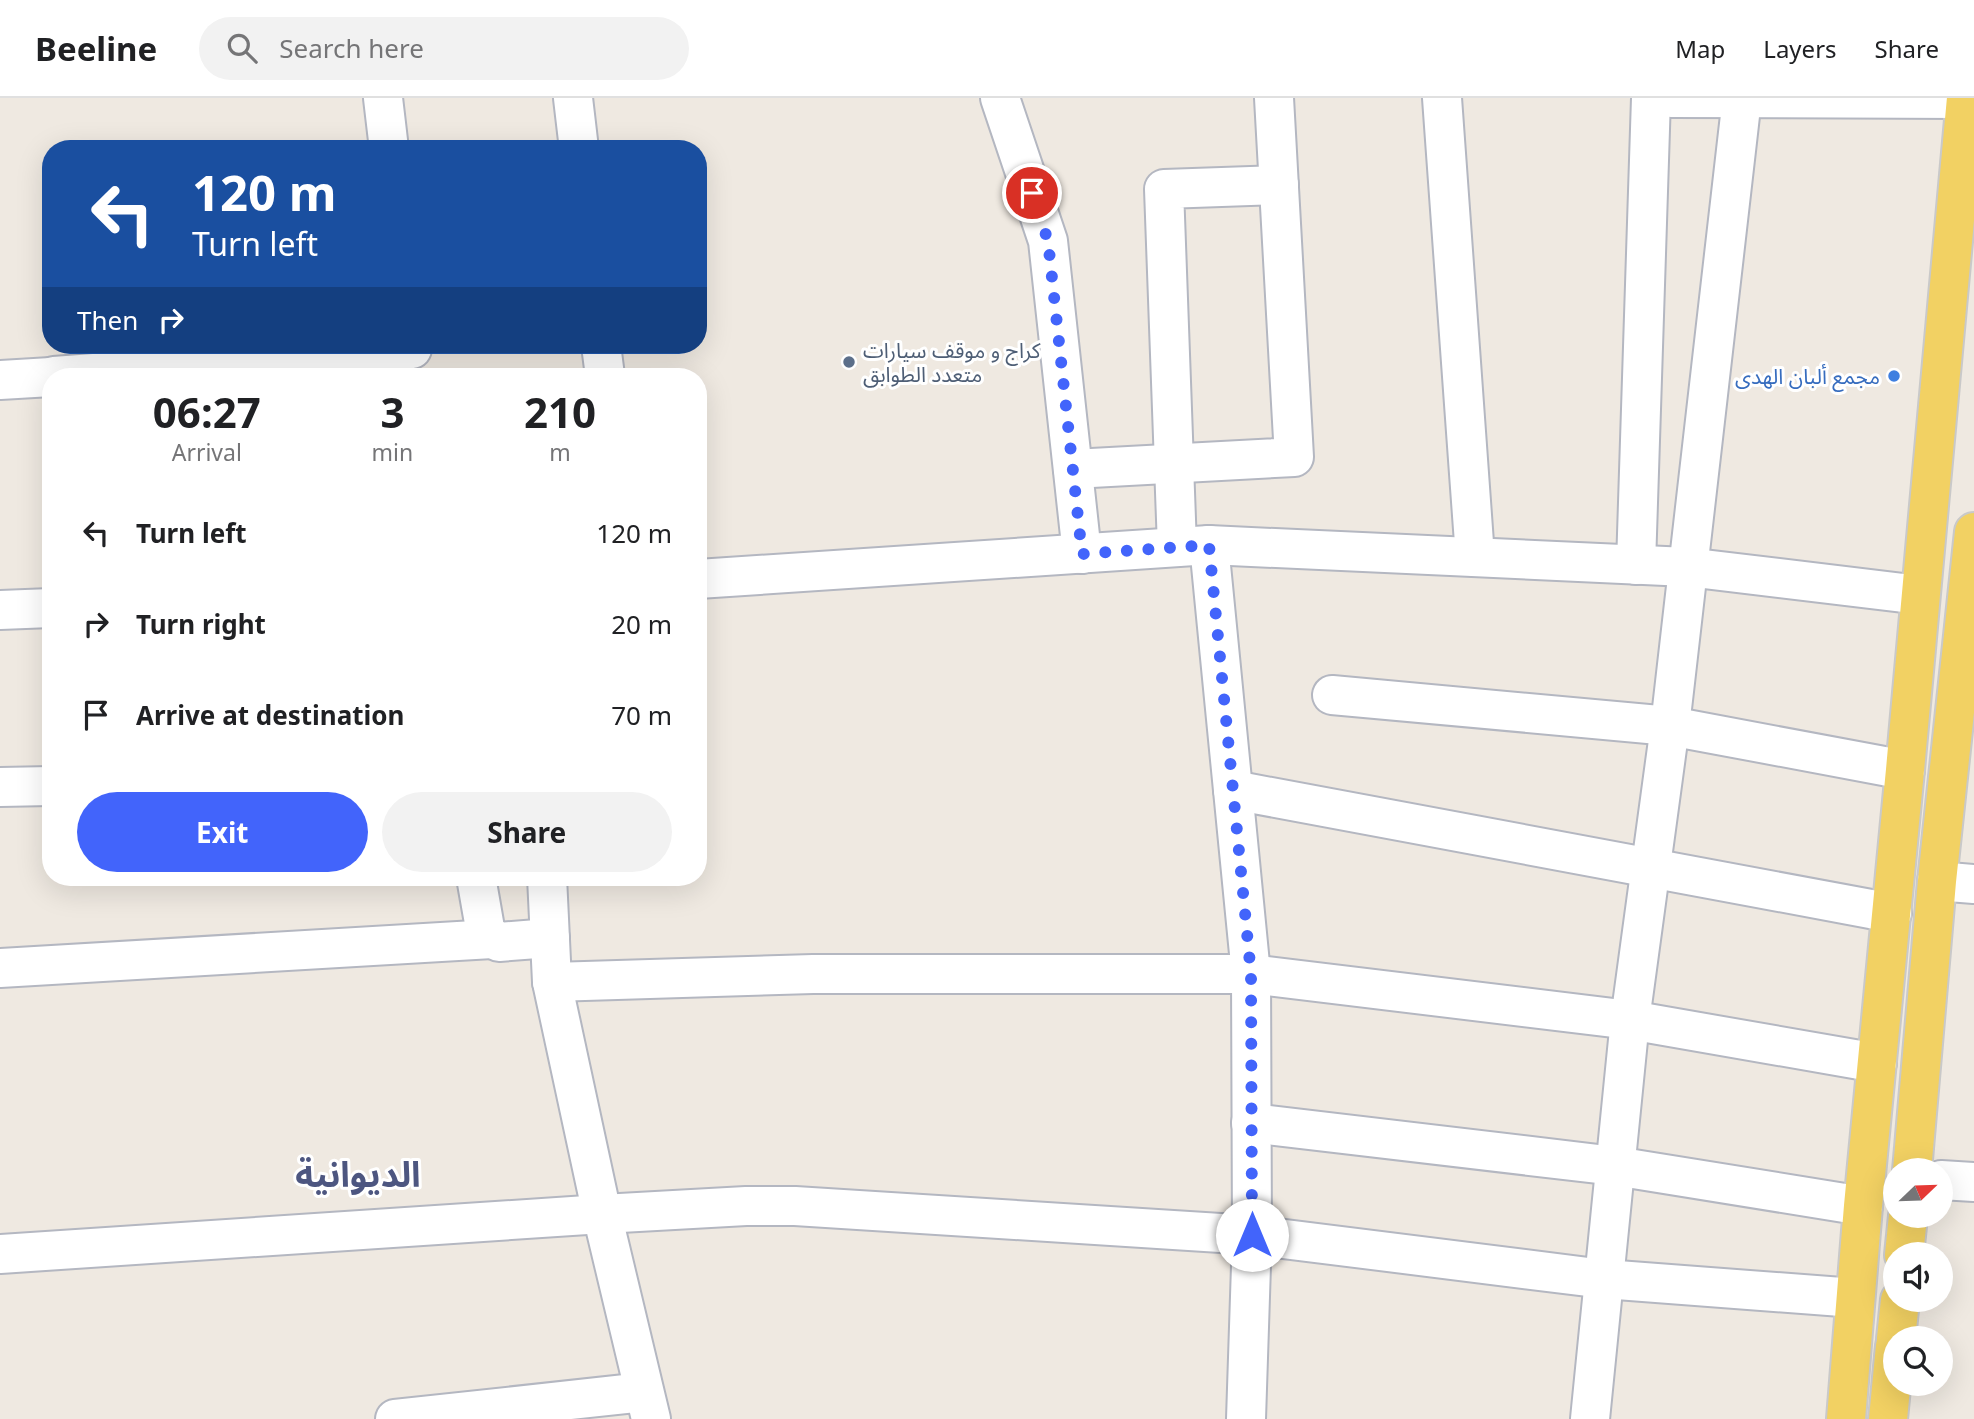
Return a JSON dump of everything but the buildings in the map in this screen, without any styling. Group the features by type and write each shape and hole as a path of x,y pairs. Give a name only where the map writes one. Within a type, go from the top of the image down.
{"main road":[{"path":"1846,1419 1863,1206 1966,99"},
{"path":"1914,1158 1956,883 1974,532"},
{"path":"1888,1419 1890,1396"}],"street":[{"path":"383,98 388,140"},
{"path":"573,98 578,140"},
{"path":"1000,98 1048,241 1082,554"},
{"path":"1073,469 1294,457 1274,98"},
{"path":"1442,98 1475,557"},
{"path":"1636,565 1651,98"},
{"path":"1671,98 1966,99"},
{"path":"1590,1419 1630,1020 1670,726 1742,99"},
{"path":"1247,1419 1252,1235 1251,974 1233,790 1193,546 1174,463 1164,189 1279,185"},
{"path":"204,368 413,357"},
{"path":"0,380 42,377"},
{"path":"707,578 1193,546 1687,567 1920,595"},
{"path":"0,610 42,608"},
{"path":"1332,695 1670,726 1905,770"},
{"path":"0,788 42,786"},
{"path":"1233,790 1892,913"},
{"path":"477,886 482,923 486,934 492,939 499,942 550,938"},
{"path":"395,1419 647,1405 552,982 547,886"},
{"path":"0,968 492,939"},
{"path":"552,982 813,974 1251,974 1630,1020 1877,1063"},
{"path":"1251,1124 1615,1166 1863,1206"},
{"path":"1953,1181 1974,1182"},
{"path":"0,1254 602,1214 795,1206 1252,1235 1604,1279 1855,1298"}],"place":[{"name":"كراج و موقف سيارات متعدد الطوابق","path":"849,362"},
{"name":"مجمع ألبان الهدى","path":"1894,376"}],"district":[{"name":"الديوانية","path":"358,1173"}],"route":[{"path":"1032,193 1048,241 1082,554 1209,545 1251,974 1252,1235"}]}
